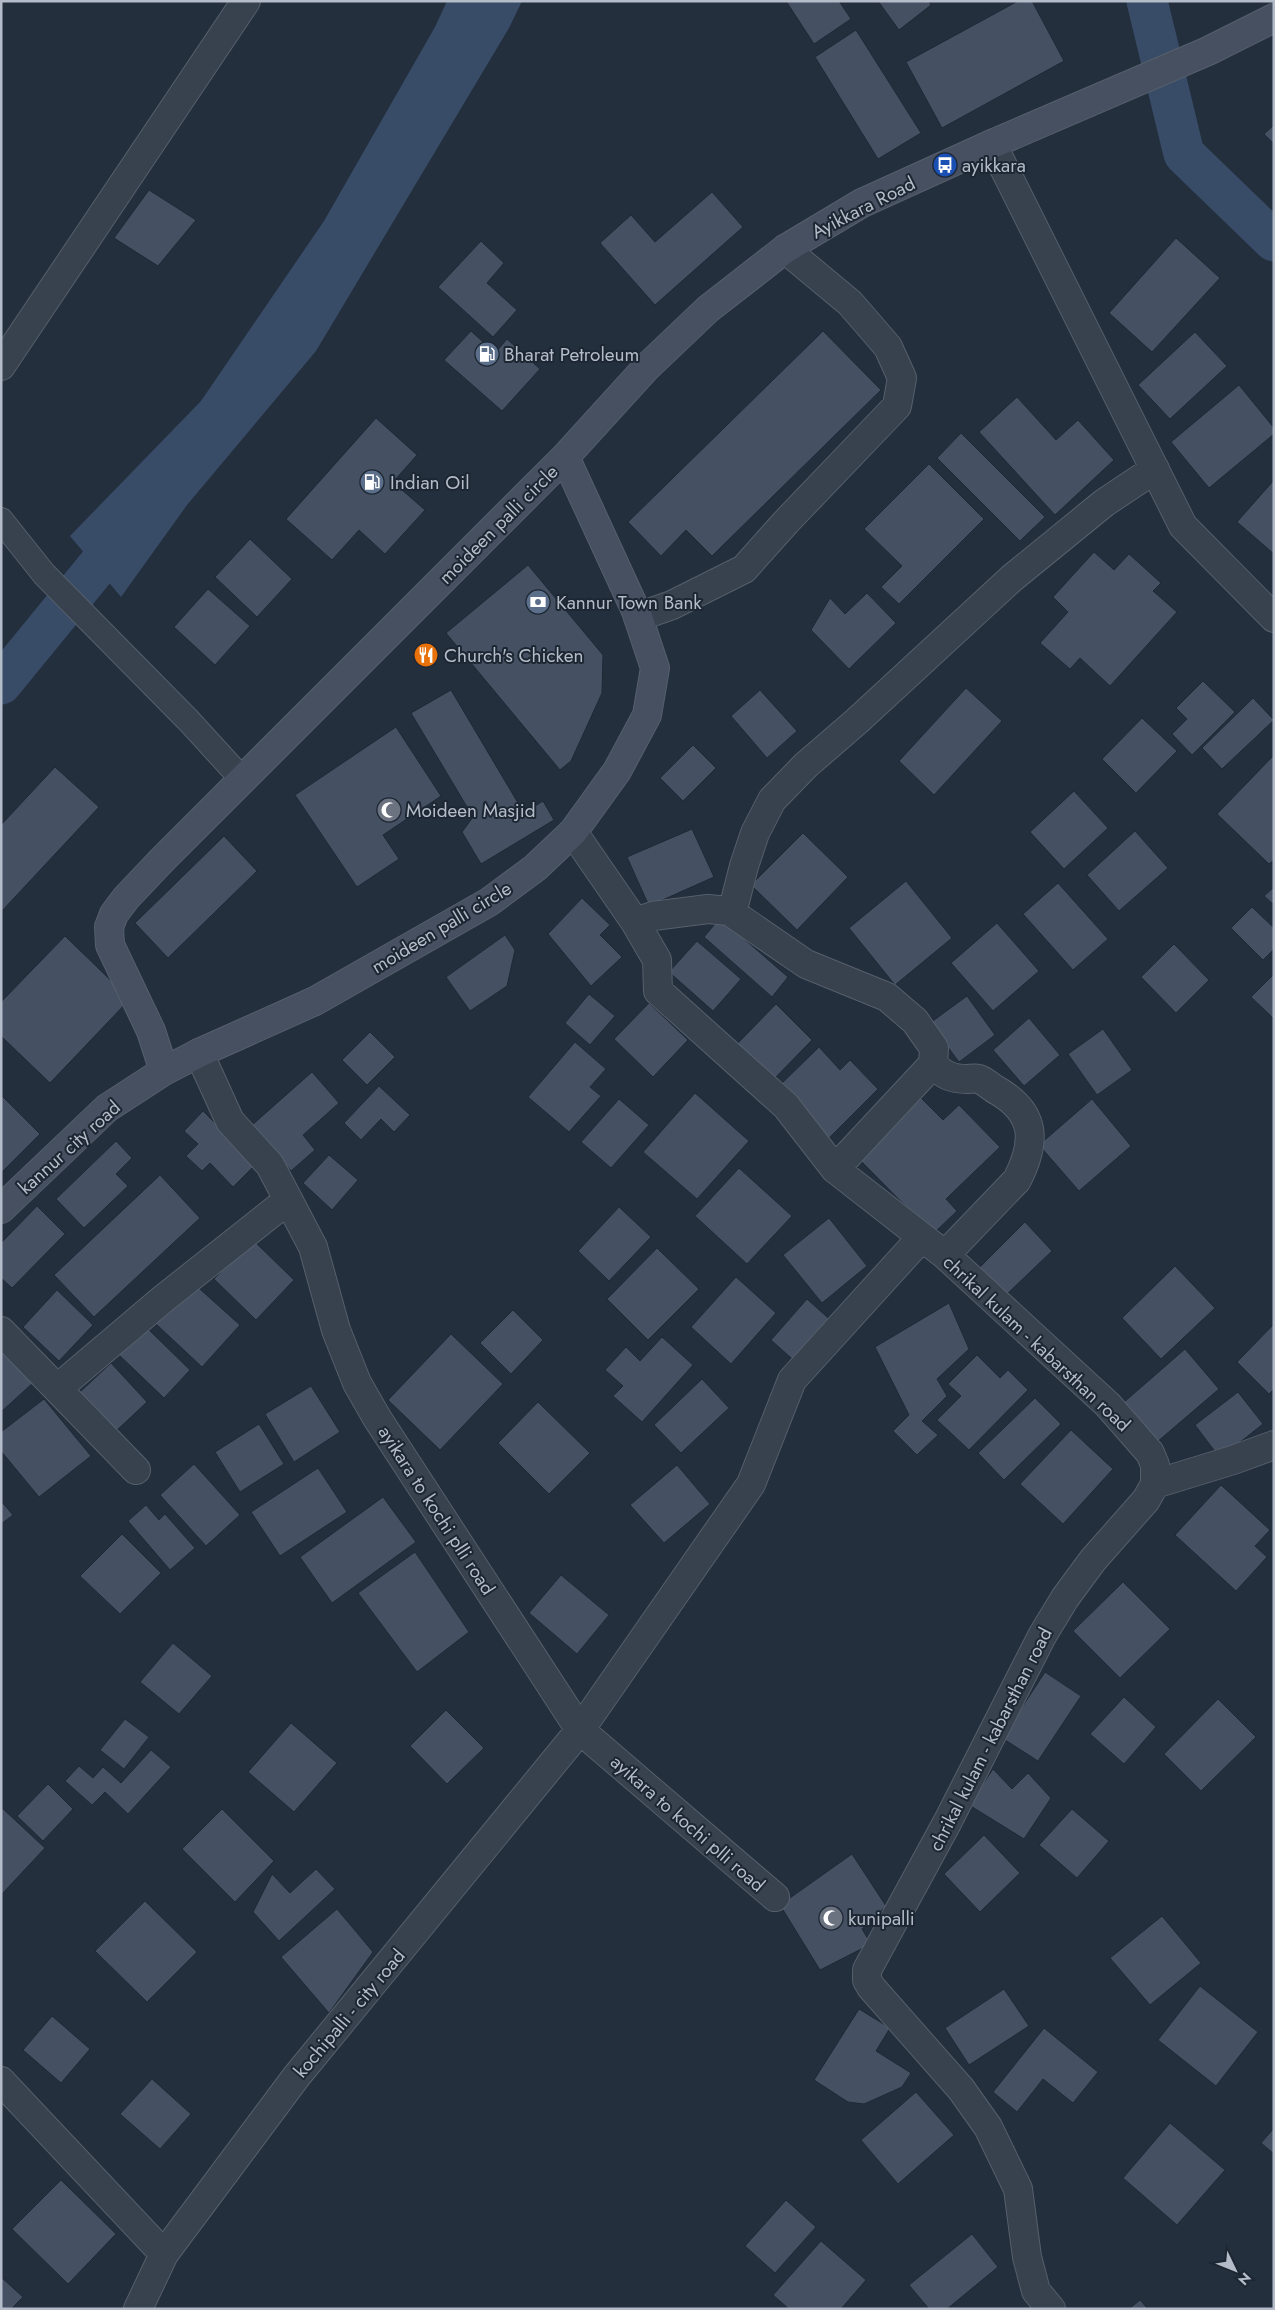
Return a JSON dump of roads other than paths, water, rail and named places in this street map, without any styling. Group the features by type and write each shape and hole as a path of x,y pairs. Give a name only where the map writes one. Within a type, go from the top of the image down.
{"main road":[{"name":"Ayikkara Road","path":"565,457 646,368 701,315 785,248 862,203 992,144 1208,51 1274,18"},
{"name":"moideen palli circle","path":"565,457 638,617 655,668 647,715 617,771 572,832 535,868 488,902 315,1001 199,1052 164,1071 151,1031 110,945 109,927 114,914 126,898 242,779 565,457"},
{"name":"kannur city road","path":"1,1210 108,1108 164,1071"}],"street":[{"path":"1,366 246,1"},
{"path":"992,144 1183,526 1274,618"},
{"path":"638,617 672,605 744,569 786,522 897,406 902,378 888,347 850,303 785,248"},
{"path":"732,913 755,833 772,800 806,765 858,721 1012,578 1104,503 1155,469"},
{"name":"chrikal kulam - kabarsthan road","path":"572,832 635,922 657,960 658,991 786,1106 835,1169 945,1255 1108,1404 1150,1453 1155,1465 1155,1484 1146,1500 1093,1560 1065,1598 1042,1636 948,1821 867,1970 867,1980 872,1987 961,2089 988,2127 1018,2189 1027,2257 1036,2291 1051,2309"},
{"path":"635,922 653,916 708,909 729,911 806,964 886,997 915,1021 934,1048 933,1064 835,1169"},
{"name":"ayikara to kochi plli road","path":"199,1052 230,1121 270,1165 313,1247 336,1330 357,1384 377,1418 580,1730 775,1898"},
{"path":"933,1064 942,1074 961,1079 979,1079 1011,1099 1026,1116 1030,1144 1025,1166 1018,1180 945,1255"},
{"path":"58,1388 163,1299 288,1200"},
{"name":"kochipalli - city road","path":"138,2309 164,2254 296,2077 580,1730 751,1484 792,1380 922,1237"},
{"path":"1,1331 136,1470"},
{"path":"1155,1484 1274,1445"},
{"path":"1,2081 164,2254"}],"lane":[{"path":"1,520 44,574 189,721 242,779"}],"water":[{"path":"447,1 522,1 509,28 316,351 187,505 121,597 70,536 201,401 324,221 435,27"}],"waterway":[{"path":"1147,1 1184,154 1274,241"},
{"path":"1,684 132,524"}],"place":[{"name":"ayikkara","path":"945,165"},
{"name":"Bharat Petroleum","path":"487,354"},
{"name":"Indian Oil","path":"372,482"},
{"name":"Kannur Town Bank","path":"538,602"},
{"name":"Church's Chicken","path":"426,655"},
{"name":"Moideen Masjid","path":"389,810"},
{"name":"kunipalli","path":"831,1918"}]}
